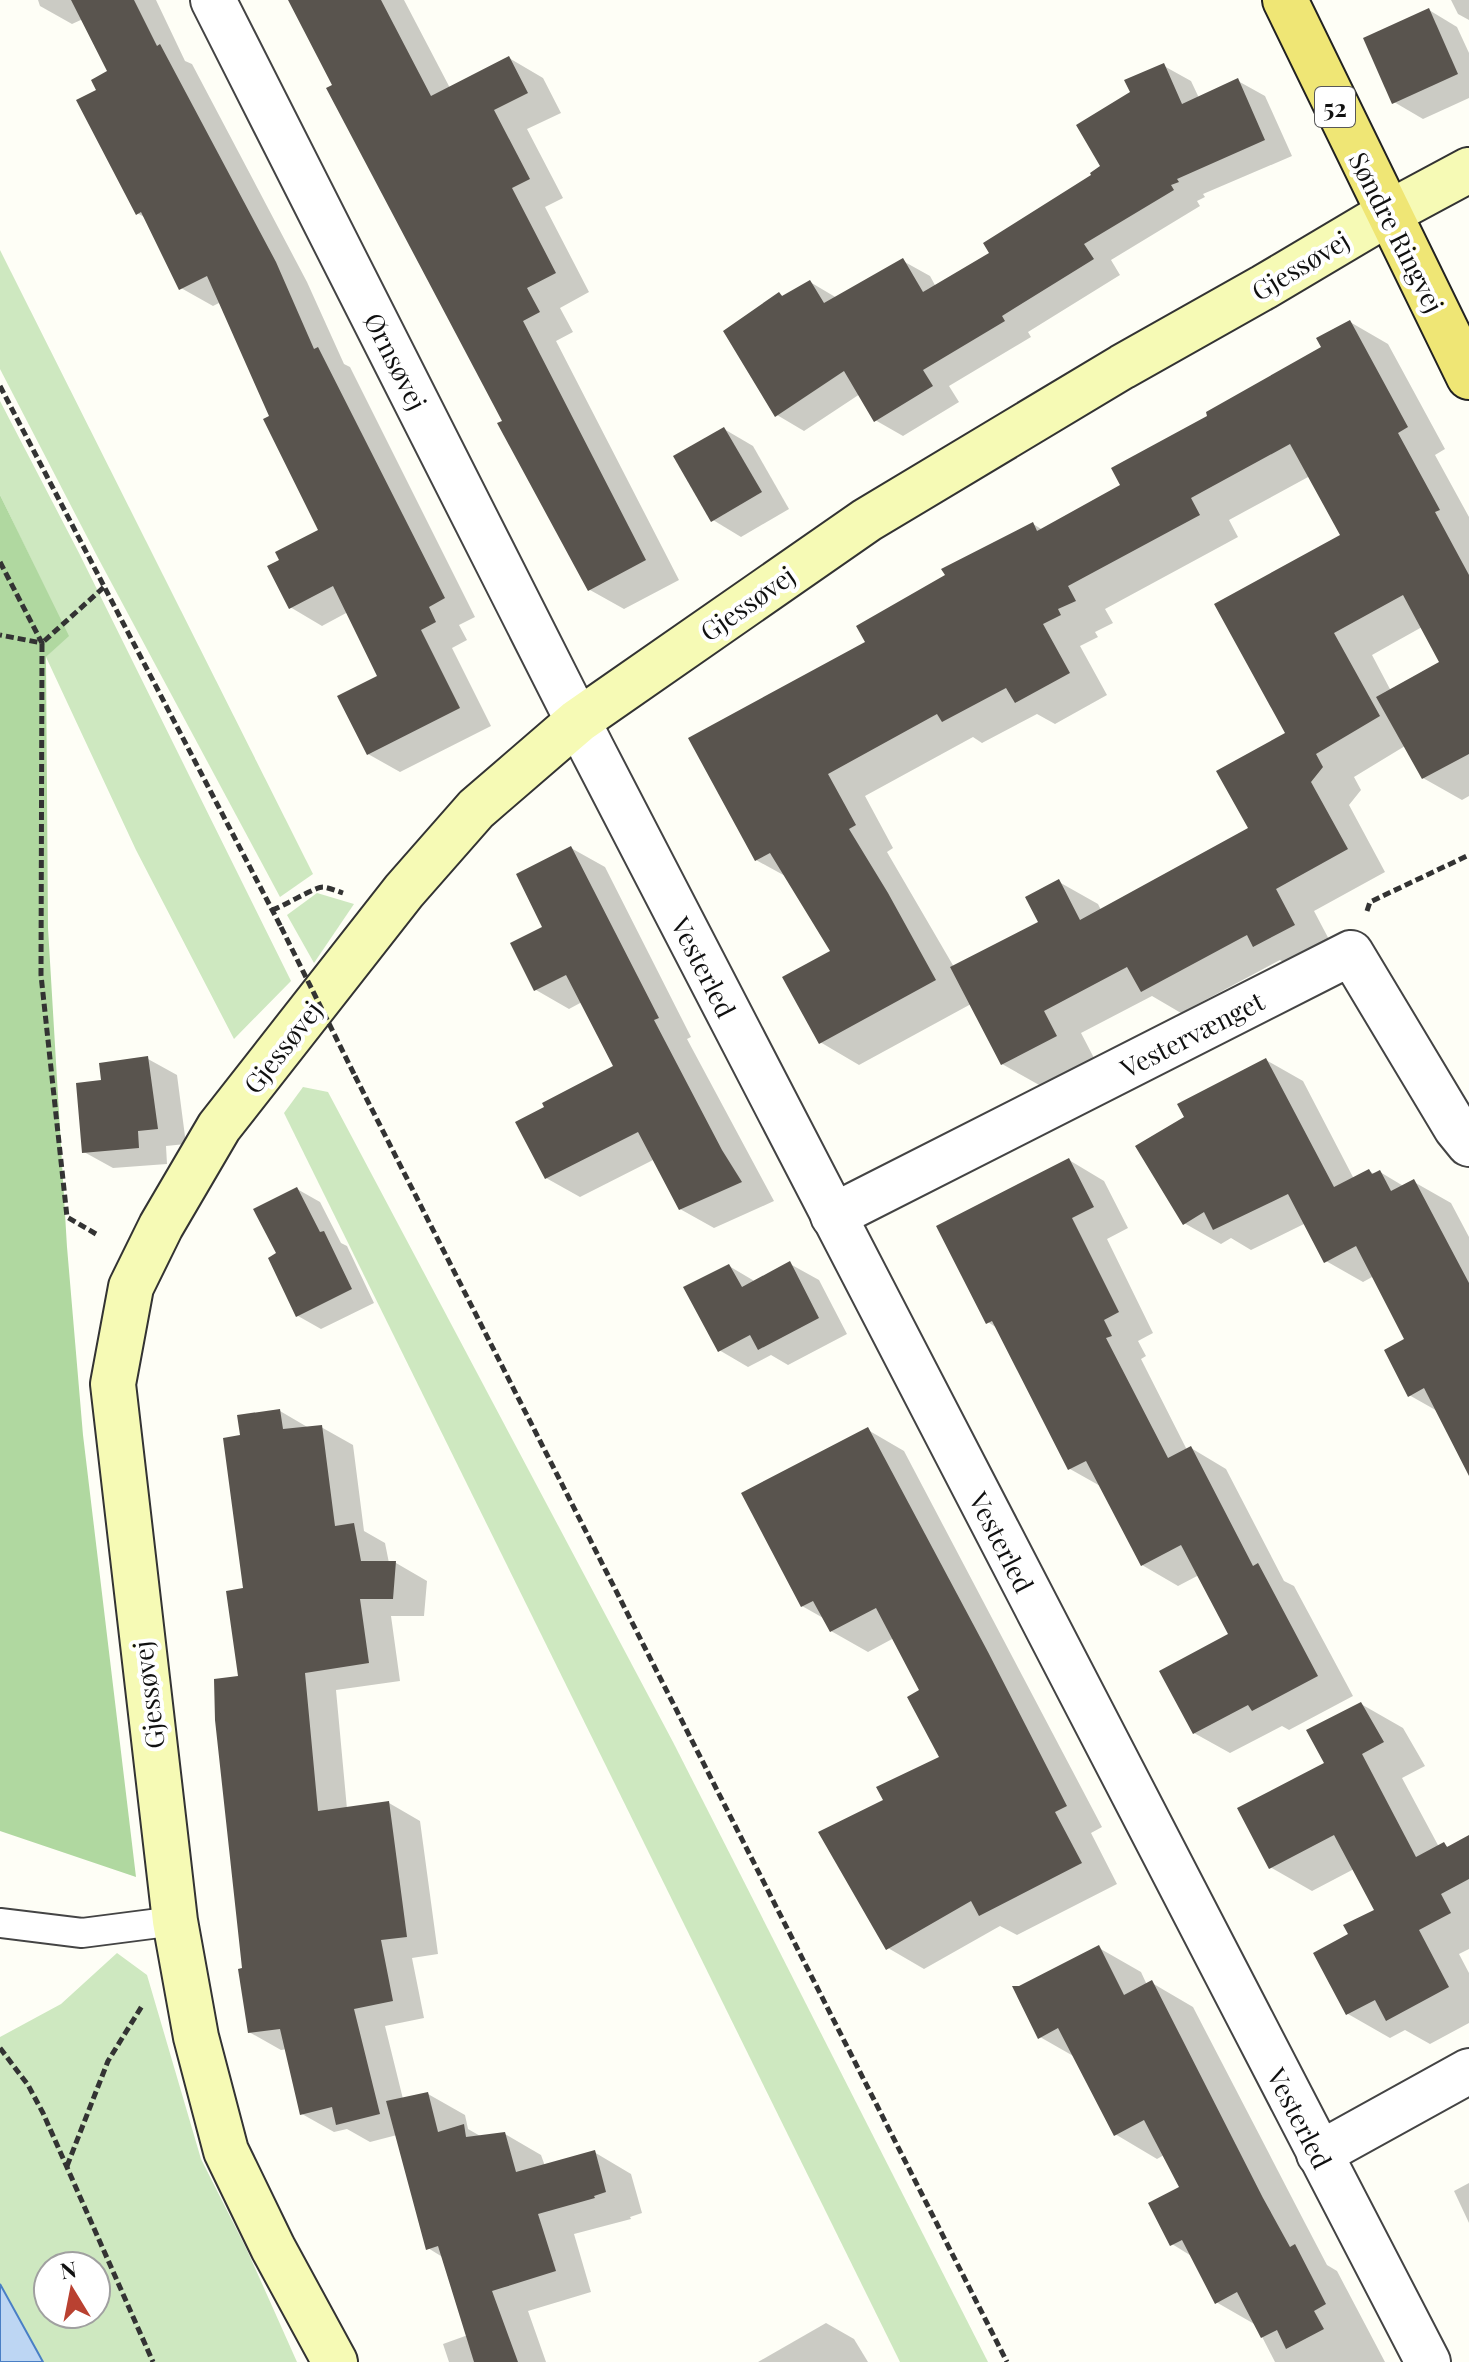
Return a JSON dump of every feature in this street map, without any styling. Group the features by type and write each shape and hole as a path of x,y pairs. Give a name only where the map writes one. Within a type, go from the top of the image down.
{"main road":[{"name":"Søndre Ringvej","path":"1285,0 1469,377"}],"street":[{"name":"Ørnsøvej","path":"213,0 578,721"},
{"name":"Gjessøvej","path":"335,2362 273,2248 226,2151 196,2037 175,1921 113,1384 131,1287 161,1226 219,1127 338,974 476,809 578,721 867,520 1122,367 1469,170"},
{"name":"Vesterled","path":"578,721 1428,2362"},
{"name":"Vestervænget","path":"833,1216 1351,953"},
{"path":"1351,953 1456,1128 1469,1144"},
{"path":"1319,2154 1469,2071"}],"lane":[{"path":"0,1923 82,1933 175,1921"}],"path":[{"path":"0,386 281,927 1007,2362"},
{"path":"0,562 42,643 41,975 67,1217 96,1234"},
{"path":"42,643 104,587"},
{"path":"0,635 42,643"},
{"path":"1351,953 1370,902 1469,855"},
{"path":"272,910 322,887 351,897"},
{"path":"67,2166 108,2061 134,2019 151,1993 185,1980"},
{"path":"0,2048 28,2085 153,2362"}],"green space":[{"path":"0,250 313,874 280,897 0,369"},
{"path":"0,401 79,553 291,981 234,1039 136,850 46,657 68,636 0,495"},
{"path":"0,495 69,636 46,657 48,928 67,1247 83,1435 136,1877 0,1831"},
{"path":"317,893 354,904 314,963 287,915"},
{"path":"303,1087 328,1092 673,1742 988,2362 900,2362 284,1113"},
{"path":"117,1953 147,1975 201,2159 247,2250 297,2362 43,2362 0,2284 0,2037 61,2004"}],"water":[{"path":"0,2284 37,2351 43,2362 0,2362"}],"building":[{"path":"71,0 134,0 276,262 314,349 318,347 445,598 429,607 436,622 421,630 460,708 367,755 337,696 377,676 333,586 289,609 267,566 279,560 275,552 318,530 263,419 269,416 207,276 179,290 141,212 136,215 76,100 96,90 91,80 107,71"},
{"path":"288,0 381,0 431,96 509,56 528,93 494,110 530,179 512,188 556,273 527,288 540,312 523,321 646,560 588,591 497,423 502,421 326,88 332,85"},
{"path":"1429,8 1458,74 1392,104 1363,38"},
{"path":"1164,63 1182,104 1238,78 1265,140 1177,179 1179,182 1171,185 1174,190 1084,244 1094,259 1002,316 1005,321 923,370 933,386 874,422 844,371 775,417 723,331 779,292 782,296 810,280 824,303 903,258 923,292 989,253 983,243 1091,175 1100,166 1076,125 1130,92 1124,80"},
{"path":"1350,320 1408,427 1398,433 1440,510 1435,512 1469,575 1469,754 1422,779 1376,697 1439,662 1403,595 1334,633 1380,716 1316,754 1323,767 1311,782 1348,849 1276,889 1295,925 1253,947 1247,935 1141,992 1127,967 1044,1011 1057,1036 1001,1065 950,967 1038,922 1025,897 1059,879 1080,920 1248,828 1216,771 1285,733 1214,604 1340,535 1290,444 1191,498 1200,515 1068,586 1076,601 1058,609 1061,615 1043,624 1070,673 1015,703 1006,688 942,722 937,714 828,774 856,825 849,829 936,980 819,1044 782,977 830,951 770,853 755,861 688,738 865,642 856,626 945,575 941,569 1033,522 1037,531 1120,485 1111,468 1207,416 1206,412 1321,347 1316,338"},
{"path":"724,427 762,492 711,522 673,456"},
{"path":"571,846 659,1018 654,1020 742,1182 679,1210 638,1132 545,1179 515,1122 544,1107 542,1103 613,1066 566,975 534,991 510,943 542,927 516,874"},
{"path":"148,1056 158,1129 138,1131 139,1148 82,1153 76,1083 101,1080 99,1063"},
{"path":"1266,1058 1334,1187 1369,1169 1372,1174 1380,1170 1391,1191 1414,1179 1469,1283 1469,1476 1424,1388 1408,1397 1384,1350 1404,1339 1356,1246 1324,1263 1288,1194 1213,1230 1204,1212 1183,1225 1135,1146 1184,1117 1177,1104"},
{"path":"1069,1158 1094,1207 1072,1218 1119,1312 1104,1320 1112,1336 1106,1338 1168,1458 1191,1446 1253,1566 1258,1563 1318,1676 1252,1711 1248,1705 1193,1734 1159,1671 1228,1634 1181,1545 1141,1566 1086,1461 1068,1470 992,1321 986,1324 936,1226"},
{"path":"297,1187 320,1232 324,1231 352,1289 296,1317 268,1258 276,1253 253,1209"},
{"path":"790,1261 819,1318 758,1350 750,1335 718,1352 683,1287 729,1264 742,1287"},
{"path":"280,1409 283,1429 322,1425 335,1526 354,1523 361,1561 396,1561 393,1599 360,1599 369,1663 305,1673 318,1811 389,1801 407,1937 381,1940 393,2001 354,2009 380,2114 336,2125 332,2107 300,2115 280,2029 248,2033 238,1969 242,1968 215,1720 214,1679 238,1676 226,1591 243,1588 223,1438 240,1435 237,1415"},
{"path":"868,1427 1067,1806 1055,1812 1082,1863 979,1916 971,1901 886,1950 818,1832 883,1800 876,1787 939,1757 907,1697 919,1690 876,1608 830,1632 813,1601 801,1607 741,1493"},
{"path":"1361,1702 1384,1742 1362,1754 1416,1857 1444,1842 1447,1847 1469,1835 1469,1879 1441,1894 1451,1913 1419,1930 1449,1987 1386,2021 1375,2000 1346,2015 1313,1953 1348,1934 1343,1925 1374,1910 1334,1835 1269,1869 1237,1808 1324,1763 1306,1730"},
{"path":"1099,1945 1124,1995 1152,1980 1263,2198 1290,2247 1295,2244 1326,2304 1314,2311 1324,2329 1286,2349 1277,2330 1261,2338 1237,2292 1215,2304 1182,2240 1170,2246 1148,2203 1179,2187 1144,2120 1114,2136 1058,2028 1038,2039 1012,1986 1019,1986"},
{"path":"428,2092 438,2132 464,2124 466,2137 505,2132 516,2172 595,2150 606,2192 538,2214 556,2271 492,2291 518,2362 474,2362 438,2246 426,2250 386,2101"}]}
